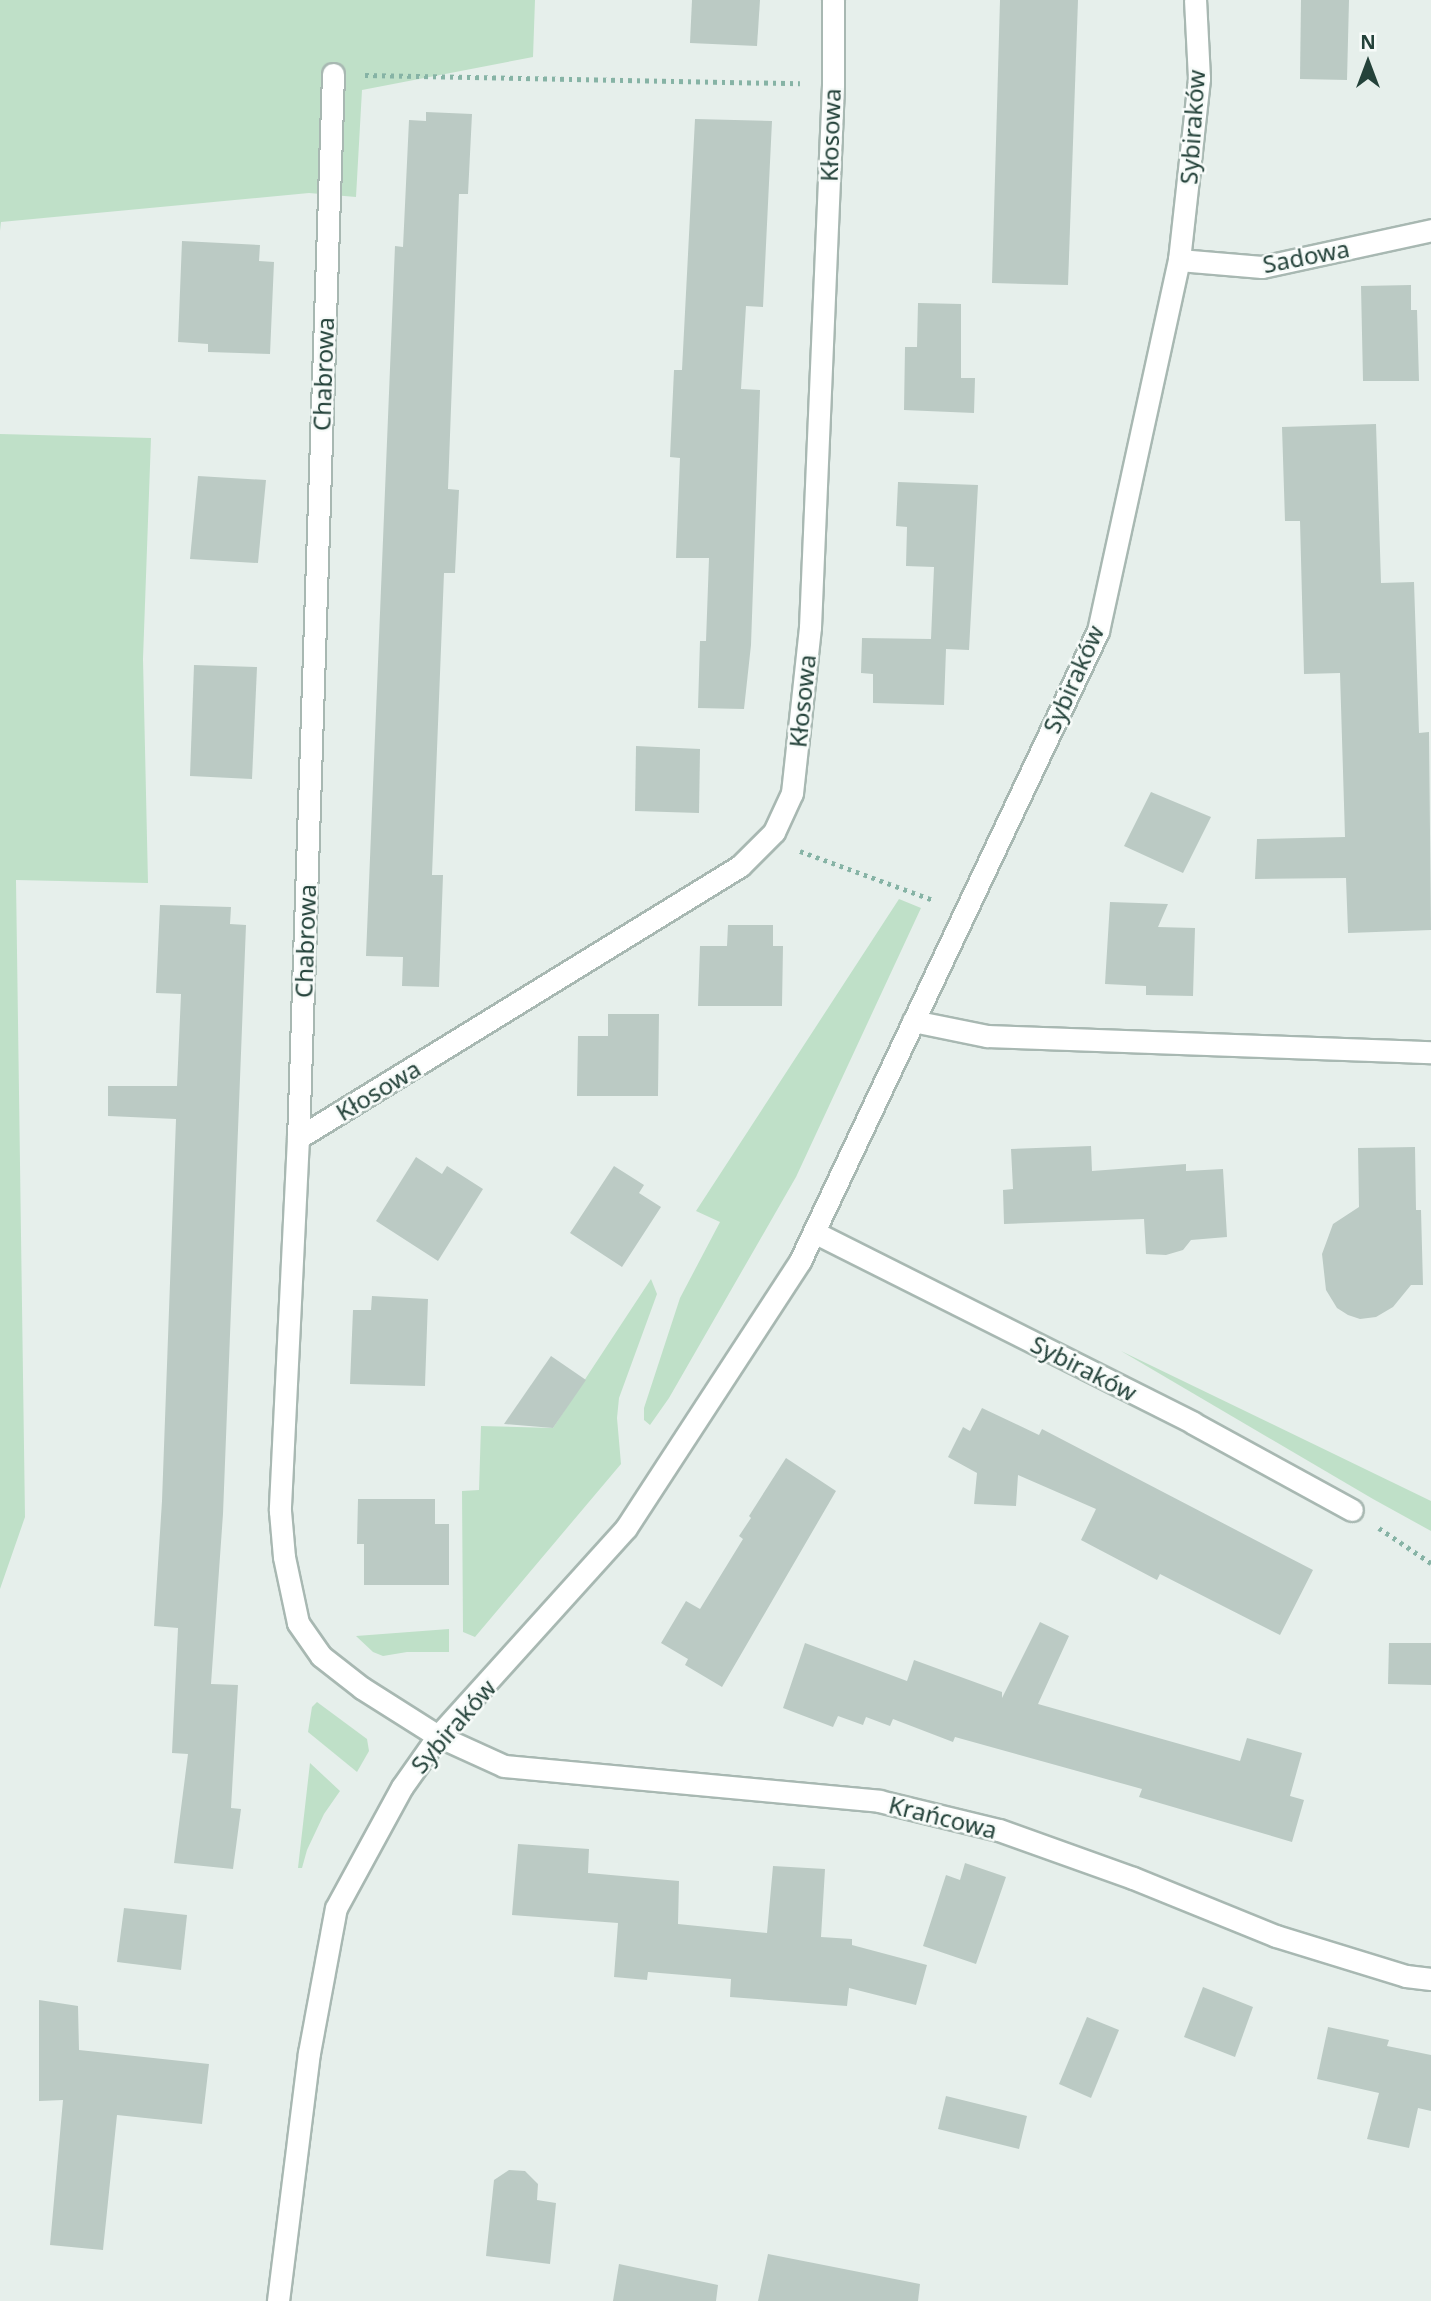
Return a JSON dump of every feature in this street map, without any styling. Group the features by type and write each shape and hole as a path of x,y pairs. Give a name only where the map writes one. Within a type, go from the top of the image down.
{"street":[{"name":"Kłosowa","path":"298,1138 740,866 774,832 792,793 810,627 833,0"},
{"name":"Sybiraków","path":"278,2301 309,2053 336,1908 402,1787 438,1736 626,1528 800,1261 1098,631 1180,260 1199,78 1195,0"},
{"name":"Chabrowa","path":"333,74 298,1138 280,1511 298,1623 321,1656 362,1688 438,1736"},
{"name":"Sadowa","path":"1180,260 1262,267 1431,230"},
{"path":"913,1021 987,1036 1431,1052"},
{"name":"Sybiraków","path":"814,1232 1194,1423 1352,1510"},
{"name":"Krańcowa","path":"438,1736 504,1766 878,1801 999,1830 1133,1878 1276,1936 1406,1976 1431,1979"}],"path":[{"path":"333,74 832,84"},
{"path":"774,832 796,850 933,900 962,917"},
{"path":"1352,1510 1431,1563"}],"green space":[{"path":"0,0 535,0 533,57 362,90 356,197 309,193 1,222 0,231"},
{"path":"0,434 151,438 143,659 148,883 16,880 25,1517 0,1589"},
{"path":"899,899 921,908 796,1177 669,1398 650,1425 644,1420 644,1408 680,1298 720,1222 696,1211"},
{"path":"651,1279 657,1294 619,1398 617,1418 621,1464 475,1637 463,1632 462,1491 479,1490 481,1426 553,1428"},
{"path":"1121,1351 1431,1501 1431,1531 1373,1499"},
{"path":"449,1629 449,1652 407,1652 383,1656 373,1652 356,1636"},
{"path":"317,1702 367,1739 369,1751 357,1772 308,1732 312,1707"},
{"path":"310,1763 340,1791 324,1814 307,1850 302,1868 298,1868"}],"building":[{"path":"692,0 760,0 757,46 690,43"},
{"path":"1000,0 1078,0 1068,285 992,283"},
{"path":"1301,0 1349,0 1347,80 1300,79"},
{"path":"426,112 472,114 468,194 459,194 448,489 459,490 455,573 444,573 432,875 443,875 439,987 402,986 403,957 366,956 395,246 403,247 409,120 426,121"},
{"path":"695,119 772,121 763,307 746,306 741,389 760,390 751,645 744,709 698,708 700,641 706,641 709,558 676,558 680,458 670,457 674,370 682,370"},
{"path":"182,241 260,245 259,261 274,262 270,354 208,352 208,344 178,342"},
{"path":"1411,285 1411,310 1417,310 1419,381 1363,381 1361,286"},
{"path":"918,303 961,304 961,378 975,378 974,413 904,410 905,347 917,347"},
{"path":"1376,424 1381,583 1414,582 1419,733 1429,732 1431,930 1348,933 1346,878 1255,879 1257,839 1345,837 1340,673 1304,674 1300,521 1285,521 1282,427"},
{"path":"198,476 266,480 258,563 190,559"},
{"path":"898,482 978,485 969,650 946,649 944,705 873,703 873,674 861,673 862,638 931,639 934,567 906,566 907,527 896,526"},
{"path":"194,665 257,667 252,779 190,776"},
{"path":"636,746 700,749 699,813 635,811"},
{"path":"1151,792 1211,817 1183,873 1124,846"},
{"path":"1110,902 1168,904 1158,927 1195,928 1193,996 1146,995 1146,986 1105,984"},
{"path":"160,905 231,907 230,924 246,925 223,1514 211,1684 238,1685 231,1808 241,1809 233,1869 174,1863 188,1754 172,1753 178,1628 154,1626 162,1501 176,1119 108,1116 108,1086 177,1086 181,994 156,993"},
{"path":"728,925 773,925 773,946 783,946 782,1006 698,1006 700,946 727,946"},
{"path":"608,1014 659,1014 658,1096 577,1096 578,1036 608,1036"},
{"path":"1091,1146 1092,1171 1186,1164 1186,1171 1223,1169 1227,1237 1191,1240 1183,1250 1166,1255 1146,1254 1144,1219 1004,1224 1003,1190 1013,1189 1011,1149"},
{"path":"1415,1147 1416,1210 1421,1210 1423,1285 1411,1285 1393,1307 1376,1317 1360,1319 1348,1315 1337,1308 1326,1290 1322,1254 1333,1224 1359,1207 1358,1148"},
{"path":"416,1157 442,1174 447,1166 483,1189 438,1261 376,1221"},
{"path":"614,1166 644,1185 639,1193 661,1207 622,1267 570,1233"},
{"path":"372,1296 428,1299 425,1386 350,1384 353,1310 371,1310"},
{"path":"551,1356 586,1380 553,1428 504,1424"},
{"path":"982,1408 1039,1435 1042,1429 1313,1570 1280,1635 1160,1574 1157,1580 1081,1540 1096,1509 1018,1475 1016,1506 974,1504 977,1473 948,1457 963,1427 970,1431"},
{"path":"786,1458 836,1491 722,1687 685,1665 688,1659 661,1643 686,1601 700,1609 743,1539 739,1536 751,1518 749,1516"},
{"path":"358,1499 435,1499 435,1524 449,1524 449,1585 364,1585 364,1544 357,1544"},
{"path":"1040,1622 1069,1636 1038,1704 1240,1761 1247,1738 1302,1753 1290,1796 1304,1800 1292,1842 1139,1797 1142,1789 955,1737 953,1742 893,1719 890,1726 866,1717 863,1725 838,1716 833,1727 783,1708 805,1643 907,1681 914,1660 1002,1692 1002,1698"},
{"path":"1389,1643 1431,1643 1431,1685 1388,1684"},
{"path":"518,1844 589,1849 588,1873 679,1881 678,1924 767,1933 773,1866 825,1869 821,1937 852,1939 852,1945 927,1965 916,2005 849,1988 847,2006 730,1997 731,1979 648,1972 647,1980 614,1977 618,1923 512,1915"},
{"path":"965,1863 1006,1877 976,1964 923,1946 946,1875 960,1880"},
{"path":"124,1908 187,1915 181,1970 117,1962"},
{"path":"1203,1987 1253,2007 1235,2057 1184,2037"},
{"path":"39,2000 78,2006 79,2050 209,2064 202,2124 117,2115 103,2250 50,2245 63,2100 39,2101"},
{"path":"1087,2017 1119,2030 1091,2098 1059,2084"},
{"path":"1328,2027 1389,2040 1387,2046 1431,2055 1431,2111 1418,2108 1409,2148 1367,2139 1379,2093 1317,2079"},
{"path":"946,2096 1027,2116 1019,2149 938,2129"},
{"path":"509,2170 525,2171 538,2184 537,2200 556,2203 550,2264 486,2256 494,2180"},
{"path":"768,2254 920,2284 918,2301 758,2301"},
{"path":"619,2264 718,2285 716,2301 613,2301"}]}
